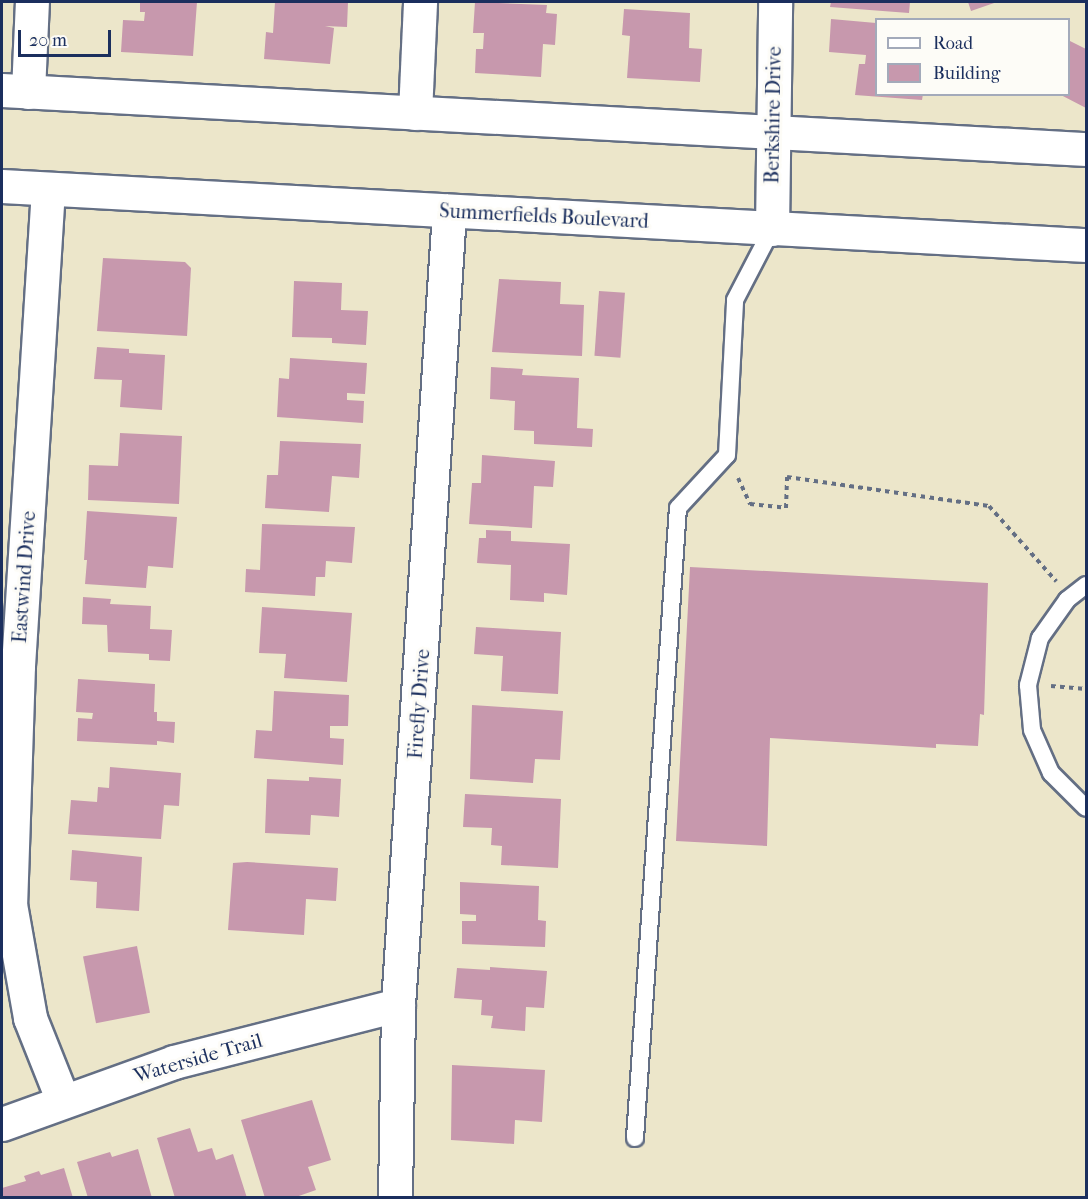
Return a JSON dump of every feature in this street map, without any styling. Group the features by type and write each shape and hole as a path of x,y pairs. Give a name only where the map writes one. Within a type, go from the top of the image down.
{"street":[{"path":"32,2 14,91 1086,149"},
{"path":"415,113 420,2"},
{"name":"Berkshire Drive","path":"772,229 775,2"},
{"name":"Summerfields Boulevard","path":"2,186 1086,245"},
{"name":"Eastwind Drive","path":"48,189 18,666 10,904 30,1018 63,1101"},
{"name":"Firefly Drive","path":"395,1197 398,1005 449,211"},
{"name":"Waterside Trail","path":"2,1124 174,1062 398,1005"}],"lane":[{"path":"635,1138 678,508 727,455 735,300 772,229"},
{"path":"1086,585 1067,600 1040,638 1028,685 1032,730 1051,773 1086,808"}],"path":[{"path":"727,455 750,504 786,508 788,477 989,506 1058,583 1067,600"}],"building":[{"path":"140,2 197,2 193,56 121,52 123,20 144,21 145,12 140,12"},
{"path":"275,2 348,2 347,27 325,26 334,28 330,64 264,59 266,32 273,33"},
{"path":"475,2 547,5 546,13 557,14 555,45 543,44 541,77 475,73 476,49 483,49 484,33 473,33"},
{"path":"831,2 910,2 909,13 830,7"},
{"path":"968,2 997,2 971,11"},
{"path":"624,9 690,13 689,48 702,49 700,82 627,78 630,36 622,35"},
{"path":"831,19 875,23 875,96 923,96 922,100 855,95 859,64 865,64 866,55 829,52"},
{"path":"1070,41 1086,49 1086,108 1063,96 1070,96"},
{"path":"103,258 185,262 191,268 187,336 97,331"},
{"path":"499,279 561,282 560,304 584,305 582,356 492,352"},
{"path":"294,281 342,283 341,310 368,311 366,345 332,343 332,338 292,337"},
{"path":"599,291 625,293 620,358 594,356"},
{"path":"97,347 129,349 129,353 165,355 162,410 120,407 122,380 94,379"},
{"path":"290,358 367,363 365,394 347,393 347,400 364,401 363,423 277,417 279,378 289,379"},
{"path":"491,367 523,369 522,375 579,378 577,428 593,429 592,447 534,444 534,431 514,430 515,401 490,399"},
{"path":"120,433 182,436 179,504 88,500 89,465 118,466"},
{"path":"280,441 361,444 359,478 332,476 329,512 265,508 267,475 278,475"},
{"path":"482,455 555,461 553,487 534,486 532,528 469,524 472,483 481,483"},
{"path":"87,511 177,517 173,568 148,566 146,588 85,584"},
{"path":"262,524 355,527 352,563 326,561 325,577 316,577 315,596 245,592 246,569 260,570"},
{"path":"486,530 511,531 511,541 570,544 567,595 544,593 544,602 510,600 511,565 477,563 479,538 486,538"},
{"path":"690,567 988,583 984,715 980,714 978,746 936,744 936,748 770,738 767,846 676,841"},
{"path":"83,597 111,599 110,604 151,606 150,629 172,630 170,661 149,660 149,654 108,652 107,625 82,624"},
{"path":"262,607 352,613 347,682 284,678 286,654 259,653"},
{"path":"476,627 561,632 558,694 501,691 503,656 474,654"},
{"path":"78,679 155,684 154,712 157,712 157,721 175,722 174,743 157,741 157,745 77,741 78,718 92,719 93,713 76,712"},
{"path":"274,691 349,695 348,726 330,726 330,738 344,739 343,765 254,758 256,730 272,731"},
{"path":"472,705 563,711 560,760 535,759 533,783 470,779"},
{"path":"110,767 181,773 179,806 164,805 161,839 68,834 71,800 97,802 98,787 109,788"},
{"path":"309,777 341,779 339,817 311,815 310,835 265,833 267,779 309,781"},
{"path":"465,794 561,799 558,868 501,865 502,846 491,845 492,828 463,827"},
{"path":"72,850 142,857 139,911 96,908 97,882 70,880"},
{"path":"233,863 338,868 336,901 306,899 304,935 228,930"},
{"path":"460,882 539,886 538,920 546,921 545,947 462,944 462,921 476,921 476,915 460,914"},
{"path":"137,946 150,1013 96,1023 83,956"},
{"path":"490,967 547,971 544,1008 526,1007 525,1031 491,1028 493,1016 481,1015 482,1000 454,998 457,968 490,970"},
{"path":"452,1065 545,1070 542,1122 515,1120 514,1144 451,1140"},
{"path":"312,1100 331,1160 308,1167 316,1190 293,1198 265,1198 241,1120"},
{"path":"190,1128 198,1152 212,1148 216,1160 233,1154 247,1198 175,1198 157,1138"},
{"path":"138,1149 152,1198 88,1198 77,1162 110,1152 112,1157"},
{"path":"64,1168 73,1198 2,1198 2,1188 26,1181 24,1176 39,1171 41,1175"}]}
